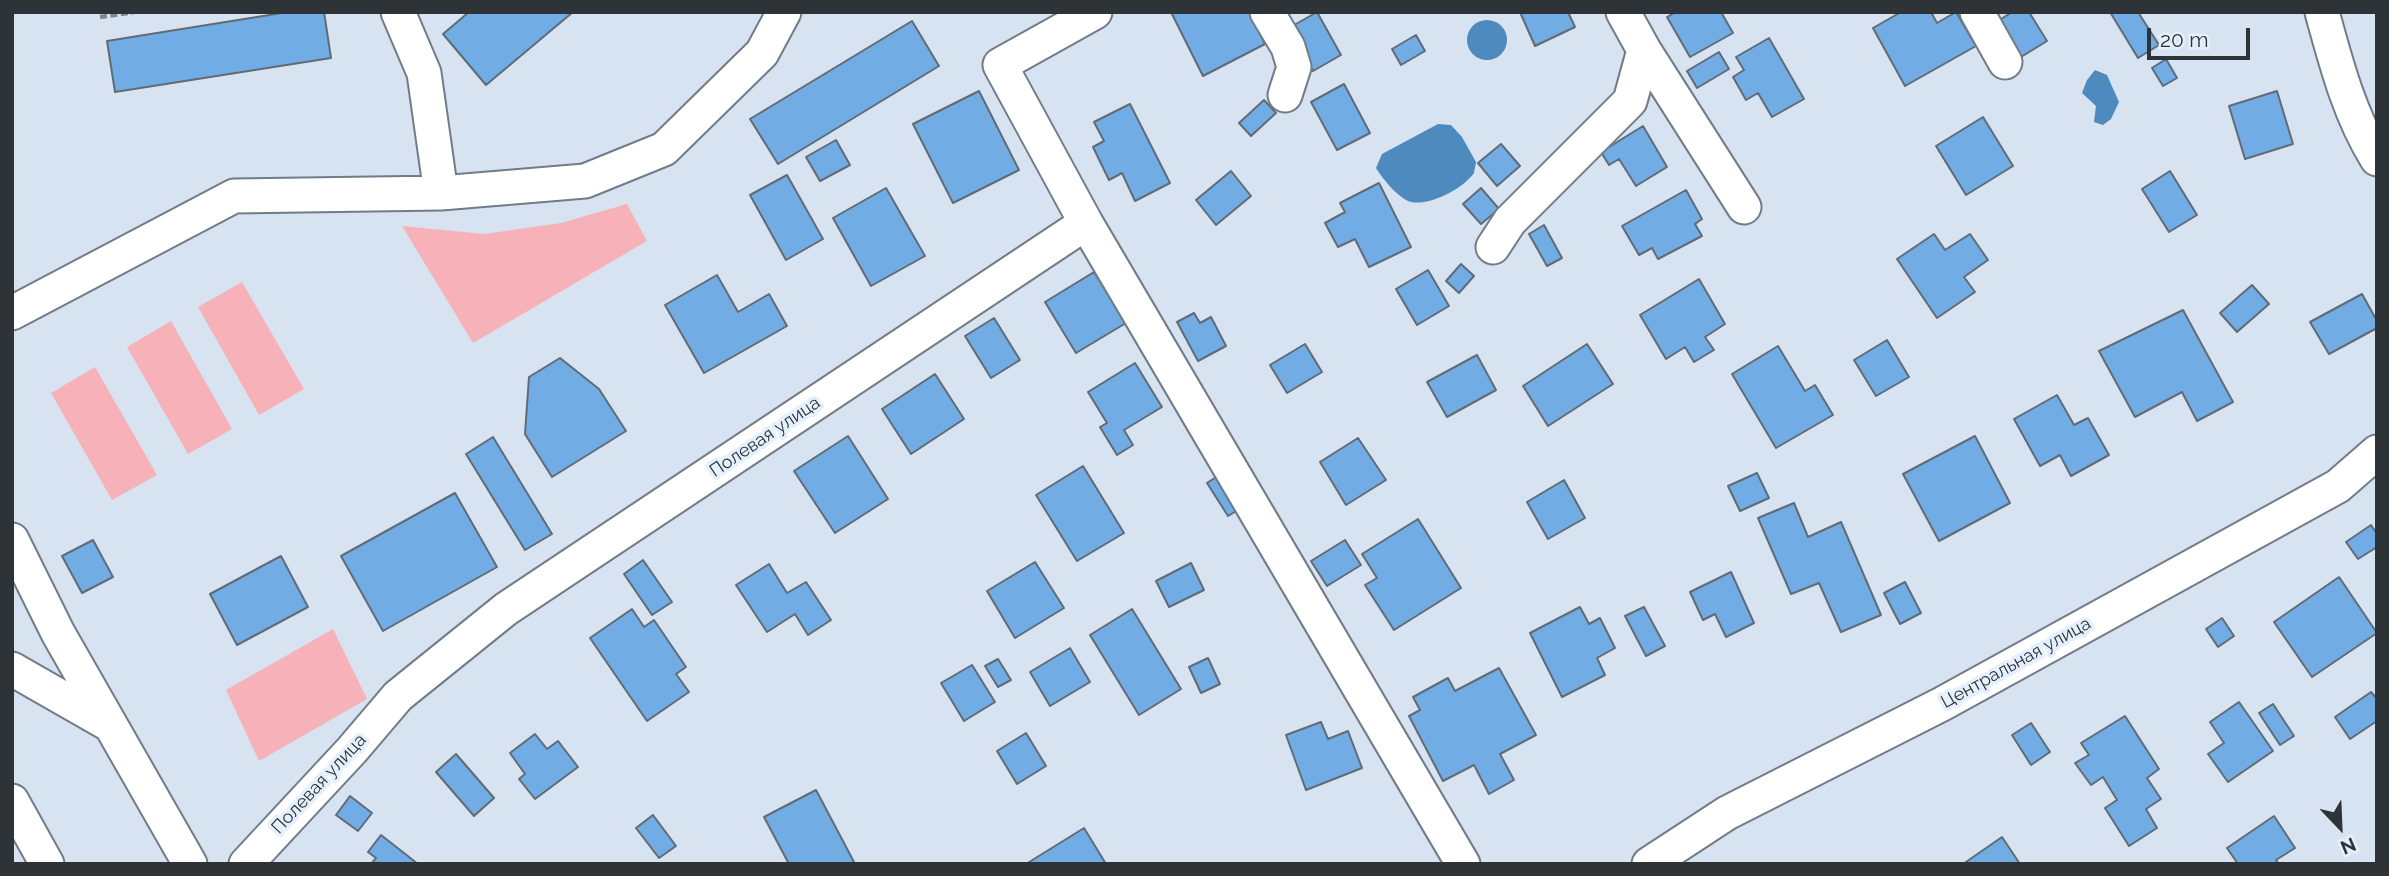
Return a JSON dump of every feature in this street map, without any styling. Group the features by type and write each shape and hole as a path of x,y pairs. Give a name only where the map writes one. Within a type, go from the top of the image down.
{"street":[{"path":"398,12 424,73 441,193"},
{"path":"12,313 234,196 441,193 585,181 664,149 762,53 784,12"},
{"path":"1096,12 1000,65 1086,223 1452,860"},
{"path":"1267,12 1288,47 1294,67 1285,95"},
{"path":"1623,12 1644,50 1744,207"},
{"path":"1978,12 2006,62"},
{"path":"2322,12 2339,73 2363,136 2377,159"},
{"path":"1493,247 1510,221 1630,101 1644,50"},
{"name":"Полевая улица","path":"246,864 352,750 398,696 506,609 1086,223"},
{"name":"Центральная улица","path":"1649,864 1727,813 1942,705 2338,486 2377,452"},
{"path":"12,540 58,633 190,864"},
{"path":"12,669 110,725"},
{"path":"12,801 47,864"}],"path":[{"path":"100,17 134,12"}],"shaded area":[{"path":"627,204 647,241 473,343 402,226 484,234 561,223"},
{"path":"242,282 304,389 259,415 198,307"},
{"path":"171,321 232,429 188,454 127,347"},
{"path":"95,367 157,475 112,500 51,393"},
{"path":"333,629 367,699 259,761 226,690"}],"water":[{"path":"1487,20 1501,26 1507,40 1501,54 1487,60 1473,54 1467,40 1473,26"},
{"path":"2095,70 2107,75 2119,102 2111,119 2103,125 2094,122 2096,106 2082,93"},
{"path":"1438,124 1451,125 1462,137 1476,162 1474,173 1452,191 1433,200 1406,200 1389,186 1376,168 1382,154"}],"building":[{"path":"288,12 324,12 331,58 115,92 107,41"},
{"path":"469,12 573,12 486,85 443,34"},
{"path":"1171,12 1249,12 1265,44 1203,76"},
{"path":"1317,12 1341,55 1313,71 1289,28"},
{"path":"1520,12 1568,12 1575,27 1535,46"},
{"path":"1676,12 1721,12 1733,33 1690,57 1667,17"},
{"path":"1901,12 1931,12 1937,23 1956,12 1976,46 1905,86 1873,28"},
{"path":"2012,12 2029,12 2047,41 2021,57 1998,21"},
{"path":"2110,12 2138,12 2159,45 2138,58"},
{"path":"912,21 939,66 778,164 750,119"},
{"path":"1416,35 1425,51 1401,65 1392,49"},
{"path":"1769,38 1804,99 1772,117 1758,93 1746,100 1733,77 1744,70 1736,57"},
{"path":"1719,52 1729,69 1697,88 1687,71"},
{"path":"2166,59 2177,78 2163,86 2152,68"},
{"path":"1344,84 1370,133 1337,150 1311,102"},
{"path":"979,91 1019,170 953,203 913,124"},
{"path":"2277,91 2293,144 2245,159 2229,106"},
{"path":"1264,100 1276,113 1251,136 1239,123"},
{"path":"1130,104 1170,183 1135,201 1122,173 1109,180 1093,147 1104,141 1094,122"},
{"path":"1983,117 2013,166 1966,195 1936,146"},
{"path":"1643,126 1667,167 1636,186 1619,159 1609,165 1601,152"},
{"path":"836,140 850,165 820,181 806,157"},
{"path":"1501,144 1520,166 1497,186 1478,163"},
{"path":"1231,171 1251,196 1216,225 1196,200"},
{"path":"2170,171 2197,215 2169,232 2142,189"},
{"path":"787,175 823,239 786,260 750,195"},
{"path":"1379,183 1411,247 1369,267 1355,239 1338,247 1325,223 1345,212 1340,203"},
{"path":"886,188 925,256 871,286 833,218"},
{"path":"1481,188 1499,209 1481,224 1463,204"},
{"path":"1686,190 1702,219 1695,224 1702,236 1658,259 1652,248 1639,255 1622,226"},
{"path":"1544,225 1562,258 1547,266 1529,234"},
{"path":"1934,234 1945,250 1970,234 1988,260 1964,277 1975,292 1937,318 1897,259"},
{"path":"1461,264 1474,276 1459,293 1446,281"},
{"path":"1428,270 1449,306 1417,325 1396,289"},
{"path":"1094,272 1126,323 1076,353 1045,302"},
{"path":"717,275 738,312 769,294 787,326 704,373 665,305"},
{"path":"1699,279 1725,324 1705,337 1714,350 1694,362 1685,347 1666,359 1640,315"},
{"path":"2252,285 2269,304 2237,332 2220,313"},
{"path":"2362,294 2377,321 2377,328 2329,354 2310,322"},
{"path":"2183,310 2233,402 2197,421 2182,392 2135,417 2099,351"},
{"path":"1194,313 1200,323 1211,317 1226,346 1198,361 1177,322"},
{"path":"994,318 1020,360 991,378 965,336"},
{"path":"1887,340 1909,377 1876,396 1854,360"},
{"path":"1305,344 1322,372 1287,393 1270,365"},
{"path":"1587,344 1613,384 1548,426 1523,386"},
{"path":"1778,346 1805,391 1815,385 1833,415 1776,448 1732,374"},
{"path":"1477,355 1496,390 1447,417 1427,382"},
{"path":"560,358 599,389 626,431 552,477 525,434 529,377"},
{"path":"1135,363 1162,407 1124,430 1133,445 1117,455 1100,427 1107,423 1088,392"},
{"path":"935,374 964,419 911,454 882,409"},
{"path":"2057,395 2074,425 2088,418 2109,455 2071,476 2060,455 2040,466 2014,419"},
{"path":"848,436 888,499 835,533 794,471"},
{"path":"1975,436 2010,503 1939,541 1903,474"},
{"path":"493,437 552,534 525,550 466,454"},
{"path":"1358,438 1386,480 1346,505 1320,462"},
{"path":"1083,466 1124,533 1077,561 1036,495"},
{"path":"1224,472 1245,506 1228,516 1207,483"},
{"path":"1757,473 1769,498 1740,511 1728,486"},
{"path":"1564,480 1585,518 1548,539 1527,502"},
{"path":"455,493 497,567 383,631 341,556"},
{"path":"1794,503 1808,537 1841,522 1881,615 1841,632 1819,583 1791,594 1758,518"},
{"path":"1418,519 1461,588 1394,630 1365,585 1377,578 1362,554"},
{"path":"2371,525 2377,534 2377,547 2358,559 2346,542"},
{"path":"93,540 113,577 82,593 62,556"},
{"path":"1345,540 1361,565 1327,586 1311,561"},
{"path":"281,556 308,607 237,645 210,594"},
{"path":"643,560 672,602 652,615 624,574"},
{"path":"1035,562 1064,608 1015,638 987,591"},
{"path":"1191,563 1204,590 1169,607 1156,581"},
{"path":"769,564 787,593 806,582 831,620 808,635 795,614 767,632 736,585"},
{"path":"1731,572 1754,623 1726,637 1715,614 1703,620 1690,592"},
{"path":"2339,577 2377,633 2312,677 2274,622"},
{"path":"1905,582 1921,613 1900,624 1884,593"},
{"path":"1580,607 1589,624 1600,618 1615,648 1597,658 1605,675 1562,697 1530,633"},
{"path":"1644,607 1665,646 1646,656 1625,616"},
{"path":"632,609 644,627 654,620 686,667 676,674 689,692 647,721 590,638"},
{"path":"1132,609 1181,689 1139,715 1090,635"},
{"path":"2222,618 2234,636 2218,647 2206,629"},
{"path":"1070,648 1090,682 1050,706 1030,672"},
{"path":"1208,658 1220,684 1201,693 1189,667"},
{"path":"998,659 1011,680 998,687 985,666"},
{"path":"972,665 995,702 964,721 941,683"},
{"path":"1499,668 1536,735 1500,754 1514,780 1489,794 1474,765 1443,781 1409,716 1420,710 1413,697 1448,678 1455,691"},
{"path":"2371,692 2377,699 2377,721 2350,739 2335,717"},
{"path":"2239,702 2273,751 2228,782 2208,754 2224,743 2210,722"},
{"path":"2273,704 2294,736 2280,745 2259,713"},
{"path":"2125,716 2159,769 2147,778 2161,799 2146,809 2157,828 2129,846 2105,808 2117,800 2103,777 2091,785 2075,763 2089,755 2081,743"},
{"path":"1321,722 1328,739 1348,731 1362,768 1306,790 1286,735"},
{"path":"2031,723 2050,752 2031,765 2012,735"},
{"path":"1026,733 1046,766 1017,784 997,751"},
{"path":"535,734 547,749 558,741 578,767 535,799 519,779 525,774 510,753"},
{"path":"456,754 494,798 474,816 436,772"},
{"path":"816,790 854,862 850,864 789,864 764,817"},
{"path":"350,796 372,813 358,831 336,815"},
{"path":"653,815 676,846 659,858 636,828"},
{"path":"2274,816 2295,848 2276,860 2279,864 2238,864 2227,848"},
{"path":"1084,828 1106,864 1026,864"},
{"path":"381,835 418,864 371,864 376,858 368,852"},
{"path":"2002,837 2020,864 1963,864"}]}
